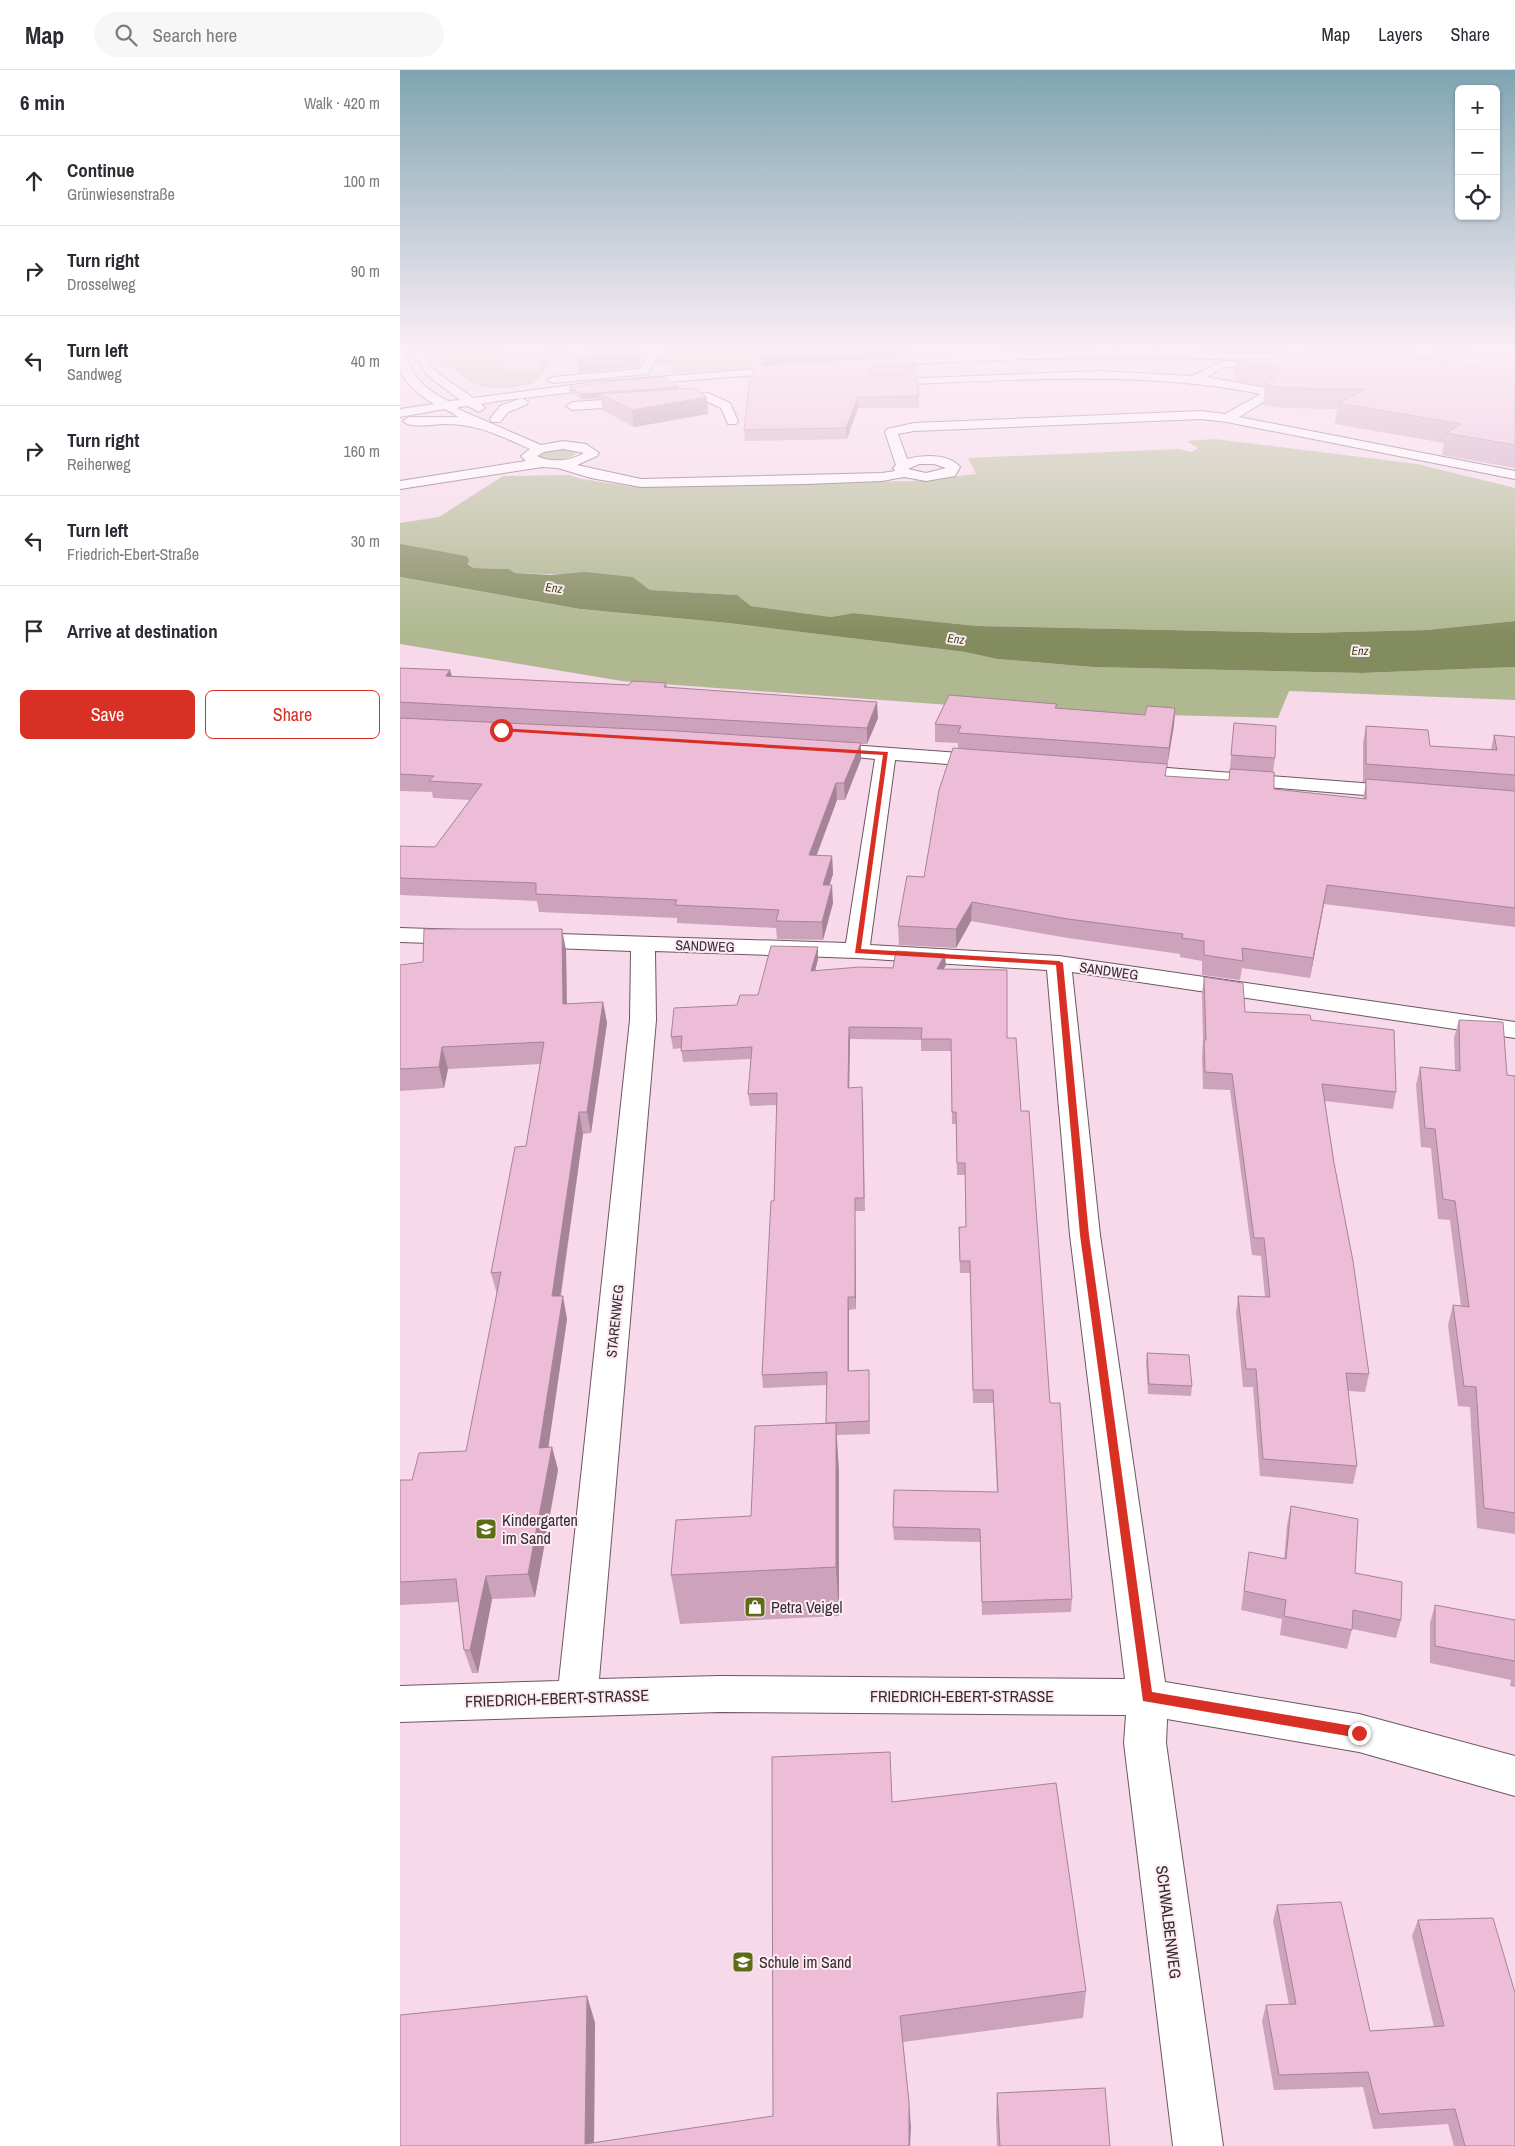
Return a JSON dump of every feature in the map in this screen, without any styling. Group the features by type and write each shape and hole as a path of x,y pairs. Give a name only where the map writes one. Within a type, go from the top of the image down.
{"street":[{"path":"531,443 540,448"},
{"path":"546,443 554,446"},
{"path":"400,485 472,474 535,461 559,464 584,472 641,483 882,477 903,469 895,443"},
{"path":"1353,443 1515,475"},
{"path":"535,461 530,454 540,448 554,446 586,448 592,453 585,459 559,464"},
{"path":"585,459 607,476"},
{"path":"806,748 1004,762"},
{"path":"857,951 886,753"},
{"path":"1112,770 1417,794"},
{"name":"SANDWEG","path":"400,935 857,951 1059,963 1515,1030"},
{"name":"STARENWEG","path":"577,1697 643,1020 643,944"},
{"name":"SCHWALBENWEG","path":"1059,963 1085,1235 1147,1697 1145,1743 1198,2146"},
{"name":"FRIEDRICH-EBERT-STRASSE","path":"400,1704 719,1694 1147,1697 1359,1733 1515,1776"}],"shaded area":[{"path":"1190,443 1246,443 1417,464 1515,488 1515,621 1426,630 1306,633 977,626 853,613 831,617 751,606 737,595 650,590 633,577 515,573 509,569 473,568 468,563 400,545 400,523 439,517 503,476 569,475 582,479 634,487 911,481 976,474 968,458 1179,449 1192,452 1198,448"},
{"path":"553,449 574,451 576,454 556,460 540,458 536,455"},
{"path":"400,577 580,609 728,623 965,652 997,659 1092,667 1362,673 1515,667 1515,700 1289,691 1278,718 1045,712 622,681 400,644"}],"water":[{"name":"Enz","path":"400,544 466,556 469,559 468,564 473,568 509,569 515,573 551,575 585,572 633,577 650,590 737,595 751,606 831,617 853,613 977,626 1306,633 1426,630 1515,621 1515,667 1362,673 1092,667 997,659 965,652 728,623 580,609 400,577"}],"building":[{"path":"400,668 450,670 446,676 629,685 632,681 666,683 664,687 877,702 867,728 400,702"},
{"path":"949,695 1057,704 1055,708 1145,715 1147,706 1175,708 1169,748 958,733 961,726 935,724"},
{"path":"400,718 677,731 861,743 844,783 836,783 809,855 832,856 823,885 832,885 822,922 776,921 779,910 675,905 677,900 536,894 536,883 400,878 400,846 435,847 482,784 429,781 434,776 400,774"},
{"path":"1234,723 1276,726 1275,758 1231,755"},
{"path":"1366,726 1428,730 1430,746 1497,750 1494,735 1515,737 1515,775 1366,764"},
{"path":"953,748 1167,764 1165,776 1229,780 1230,769 1274,772 1274,789 1366,799 1366,779 1515,791 1515,908 1327,885 1313,958 1242,948 1243,961 1204,955 1204,941 1182,938 1183,934 1068,919 972,902 956,929 898,926 907,876 924,877 939,790"},
{"path":"424,929 562,929 563,1004 603,1002 587,1112 579,1112 552,1296 563,1296 539,1448 552,1447 528,1574 486,1576 470,1650 464,1650 456,1579 400,1582 400,1480 412,1480 419,1453 466,1451 501,1272 491,1273 515,1147 526,1146 544,1042 442,1047 439,1067 400,1069 400,965 423,962"},
{"path":"771,946 818,947 811,971 860,967 893,968 896,951 945,954 937,969 1007,970 1007,1038 1016,1038 1021,1111 1029,1111 1050,1403 1060,1403 1072,1599 982,1602 980,1529 893,1527 894,1490 998,1492 993,1390 973,1390 970,1261 960,1261 959,1227 966,1227 965,1163 957,1163 956,1112 952,1112 951,1039 921,1039 922,1028 849,1027 848,1088 862,1087 864,1198 855,1198 855,1297 848,1297 848,1371 869,1370 869,1421 826,1423 827,1372 762,1375 771,1201 774,1201 777,1093 748,1094 752,1047 681,1051 682,1036 671,1037 674,1008 737,1005 740,995 758,995"},
{"path":"1204,977 1243,983 1245,1012 1310,1015 1311,1020 1394,1030 1396,1092 1322,1084 1334,1163 1353,1261 1369,1374 1346,1373 1357,1466 1263,1459 1256,1369 1246,1369 1238,1296 1270,1297 1264,1238 1254,1238 1232,1074 1205,1072"},
{"path":"1459,1020 1503,1022 1507,1075 1515,1076 1515,1513 1484,1508 1476,1387 1464,1386 1453,1305 1469,1307 1455,1201 1443,1199 1435,1129 1425,1128 1420,1067 1460,1071"},
{"path":"1147,1353 1189,1355 1192,1386 1149,1384"},
{"path":"836,1423 836,1567 671,1575 676,1520 751,1516 755,1426"},
{"path":"1291,1506 1358,1519 1355,1573 1402,1582 1401,1620 1353,1610 1352,1630 1284,1616 1286,1600 1244,1591 1249,1552 1286,1559"},
{"path":"1435,1605 1515,1620 1515,1661 1435,1646"},
{"name":"Schule im Sand","path":"890,1752 892,1802 1056,1783 1086,1991 900,2016 909,2102 909,2146 400,2146 400,2015 587,1996 585,2144 773,2116 772,1757"},
{"path":"1341,1902 1370,2031 1444,2026 1418,1920 1493,1918 1515,1993 1515,2146 1465,2146 1455,2109 1379,2114 1368,2072 1279,2075 1266,2005 1296,2004 1277,1905"},
{"path":"1105,2088 1110,2146 1000,2146 997,2093"}],"place":[{"name":"Kindergarten im Sand","path":"486,1529"},
{"name":"Petra Veigel","path":"755,1607"},
{"name":"Schule im Sand","path":"743,1962"}],"route":[{"path":"501,730 886,753 857,951 1059,963 1085,1235 1147,1697 1359,1733"}]}
